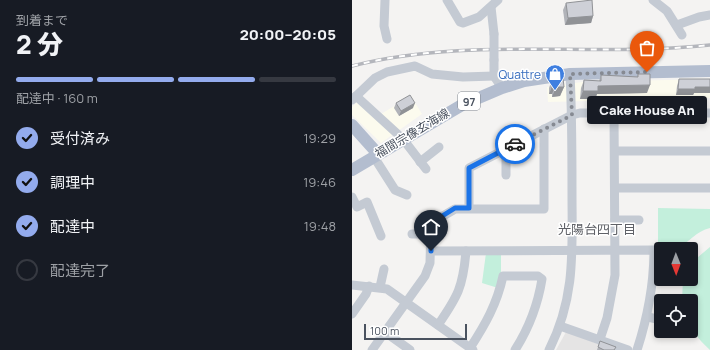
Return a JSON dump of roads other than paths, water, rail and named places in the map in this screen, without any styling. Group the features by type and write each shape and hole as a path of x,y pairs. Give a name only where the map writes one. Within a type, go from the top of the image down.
{"main road":[{"name":"福間宗像玄海線","path":"352,170 462,105 502,88 543,77 570,74 710,71"},
{"path":"353,126 376,155"}],"street":[{"path":"385,0 384,26 387,39"},
{"path":"447,0 460,22 463,23 478,17 494,3"},
{"path":"652,0 667,11 682,35"},
{"path":"494,3 494,76 502,88"},
{"path":"676,25 710,15"},
{"path":"478,17 494,23"},
{"path":"426,169 403,139 354,98 375,78 387,72 415,66 432,74 463,77 494,76"},
{"path":"549,350 560,326 572,275 572,115 570,74"},
{"path":"600,340 612,299 615,251 614,113"},
{"path":"469,208 469,168 572,115 614,113 710,113"},
{"path":"372,350 425,276 430,263 431,223 455,208 544,209 544,129"},
{"path":"420,162 439,147"},
{"path":"506,149 506,175"},
{"path":"615,151 710,151"},
{"path":"376,155 395,190 406,195"},
{"path":"615,188 710,188"},
{"path":"352,197 357,207 367,202 381,236"},
{"path":"615,220 639,220"},
{"path":"412,234 431,234"},
{"path":"431,251 654,250 654,276 648,317 637,350"},
{"path":"438,326 457,298 464,274 466,251"},
{"path":"380,287 384,269"},
{"path":"352,285 380,287 394,293 471,349 486,324 498,296 503,276 538,276 542,279 535,308 523,338 515,350"},
{"path":"352,314 366,294 368,286"},
{"path":"648,317 654,318"},
{"path":"560,326 628,350"},
{"path":"385,332 410,350"}],"railway":[{"path":"352,66 396,57 441,52 530,49 620,50 710,45"}],"place":[{"name":"Cake House An","path":"647,72"},
{"name":"Quattre","path":"555,91"}],"district":[{"name":"光陽台四丁目","path":"597,229"}]}
